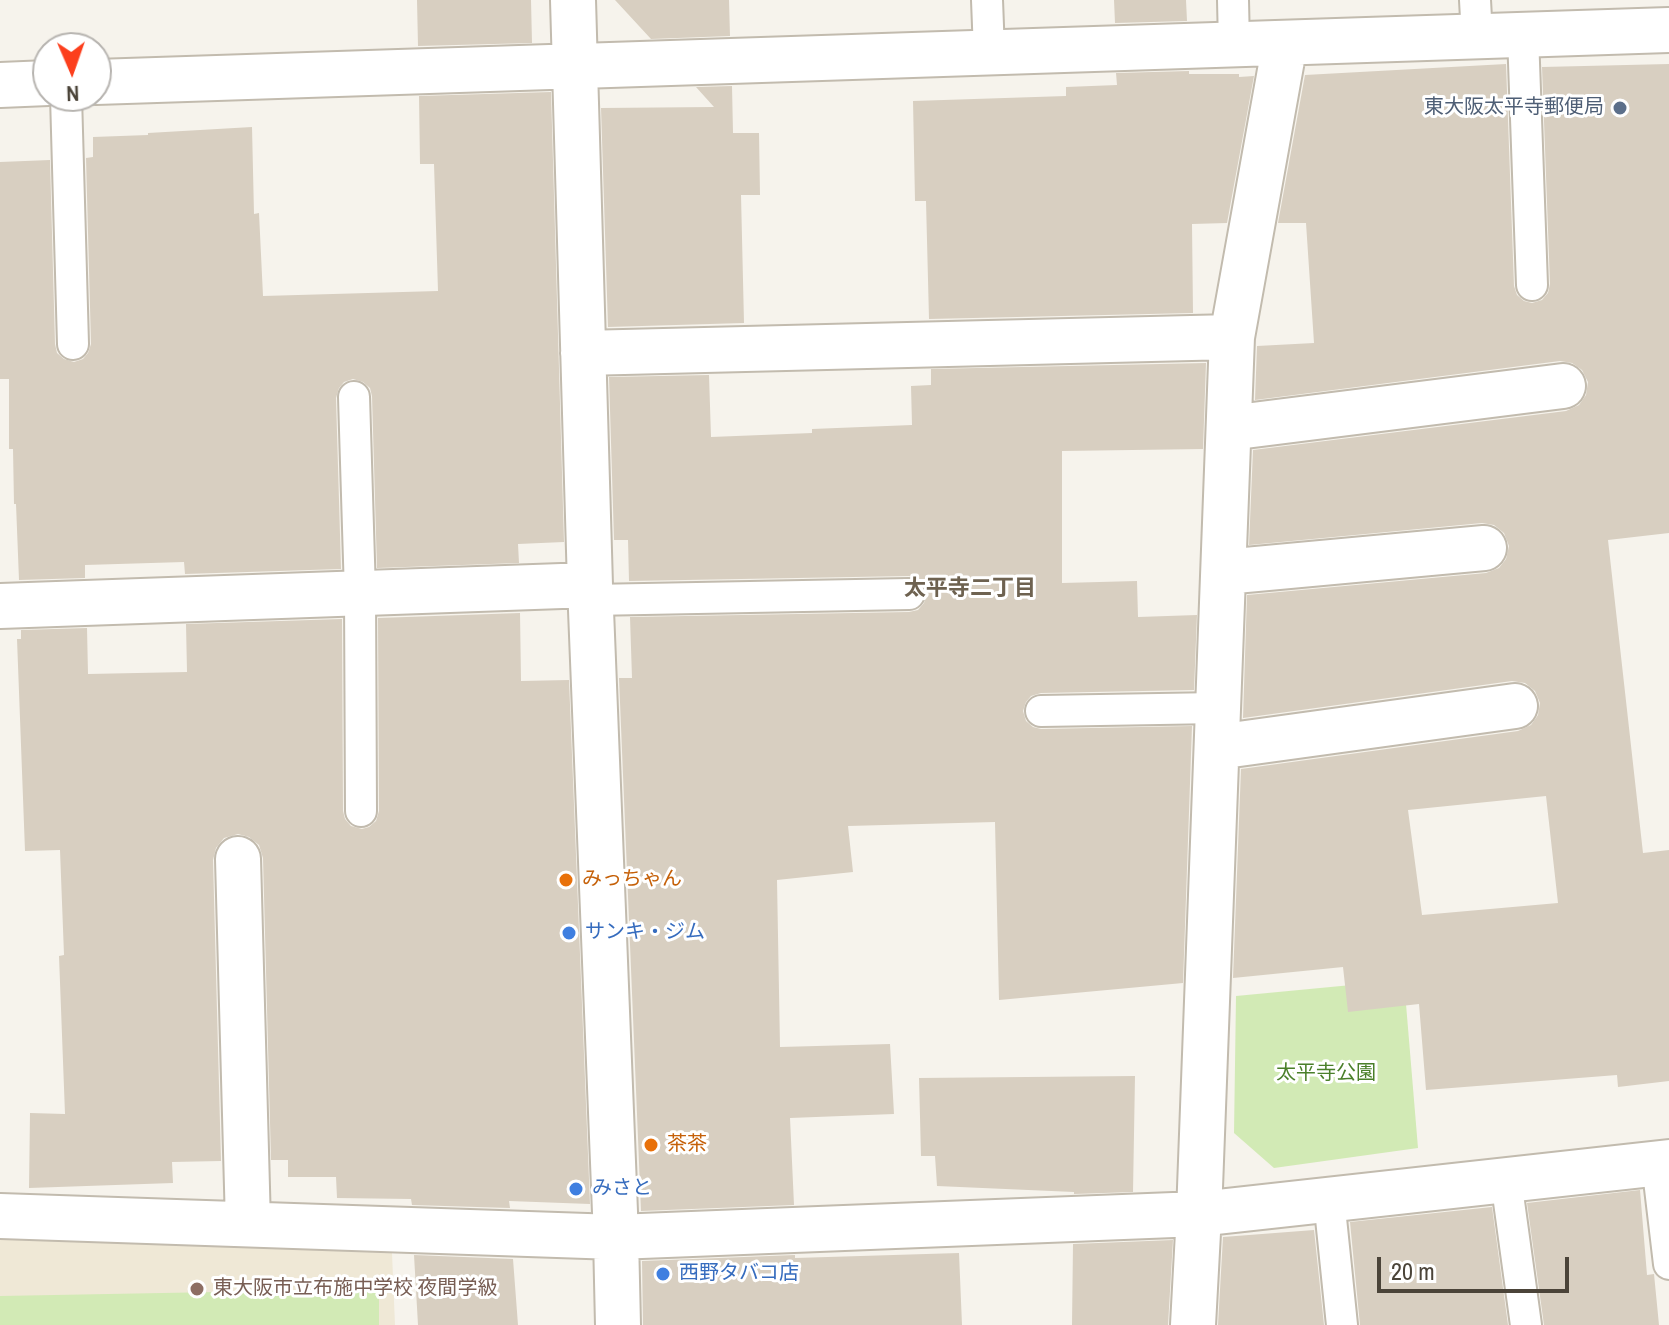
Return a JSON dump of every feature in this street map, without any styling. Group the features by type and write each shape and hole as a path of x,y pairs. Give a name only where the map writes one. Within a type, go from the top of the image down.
{"street":[{"path":"573,0 590,592 618,1325"},
{"path":"112,81 1285,43 1476,18 1523,35 1669,30"},
{"path":"1193,1325 1232,337 1285,43"},
{"path":"0,85 32,84"},
{"path":"583,353 1232,337"},
{"path":"1229,428 1563,386"},
{"path":"1224,572 1484,548"},
{"path":"0,606 360,593 590,592"},
{"path":"1217,727 1515,706"},
{"path":"238,859 248,1224"},
{"path":"0,1216 616,1237 1199,1214 1663,1163"}],"lane":[{"path":"987,0 989,52"},
{"path":"1233,0 1234,45"},
{"path":"1523,35 1532,285"},
{"path":"66,112 73,344"},
{"path":"354,397 360,593 361,811"},
{"path":"590,592 909,594"},
{"path":"1041,711 1217,727"},
{"path":"1663,1163 1669,1264"},
{"path":"1506,1180 1526,1325"},
{"path":"1329,1199 1342,1325"}],"shaded area":[{"name":"東大阪市立布施中学校 夜間学級","path":"0,1226 392,1253 395,1325 0,1325"}],"green space":[{"name":"太平寺公園","path":"1404,980 1418,1148 1274,1168 1234,1133 1236,996"},
{"path":"379,1289 379,1325 0,1325 0,1296"}],"building":[{"path":"417,0 531,0 532,43 418,46"},
{"path":"615,0 729,0 730,36 651,39"},
{"path":"1114,0 1186,0 1187,21 1115,23"},
{"path":"1506,64 1514,286 1517,295 1532,303 1542,300 1550,284 1542,67 1669,64 1669,533 1608,540 1643,853 1669,850 1669,1081 1618,1087 1617,1075 1426,1090 1419,1004 1348,1012 1343,967 1233,978 1241,769 1518,731 1531,725 1538,715 1540,703 1535,691 1525,683 1512,681 1243,718 1247,595 1486,573 1499,568 1506,559 1509,546 1504,533 1494,525 1482,523 1249,545 1253,450 1566,411 1579,405 1586,395 1588,382 1582,370 1572,363 1560,361 1255,400 1257,346 1314,343 1306,223 1278,223 1305,75","holes":["1546,796 1558,903 1422,915 1408,810"]},
{"path":"1189,71 1189,74 1254,76 1227,223 1192,224 1193,313 929,319 926,201 915,201 913,101 1066,96 1066,87 1117,85 1116,73"},
{"path":"732,86 733,133 759,133 760,195 741,195 744,323 608,327 601,108 714,107 696,87"},
{"path":"551,92 564,542 518,544 519,563 377,568 372,396 370,388 353,379 344,382 336,398 341,569 185,574 184,562 85,565 85,578 19,580 13,449 9,449 9,379 0,379 0,162 50,160 55,344 57,353 74,362 83,359 91,344 86,158 93,157 93,137 252,127 254,214 259,213 263,296 438,291 434,164 420,164 419,96"},
{"path":"1206,363 1203,449 1062,451 1062,583 1137,581 1138,617 1197,615 1194,690 1041,693 1031,696 1023,711 1026,721 1041,729 1192,726 1183,983 999,1000 995,822 848,826 853,872 777,880 780,1047 890,1044 894,1114 790,1118 794,1205 641,1211 619,678 632,678 630,617 909,612 918,610 927,593 925,585 909,576 629,581 628,540 614,540 609,377 709,375 711,437 912,425 911,386 931,385 931,369"},
{"path":"520,613 521,681 569,680 590,1204 509,1201 510,1208 412,1205 411,1199 337,1198 336,1177 288,1177 288,1160 271,1160 263,858 259,845 249,837 238,834 224,838 216,848 213,860 221,1161 172,1162 173,1183 29,1188 30,1113 65,1114 59,956 64,955 60,850 25,851 17,639 21,639 21,630 87,628 88,674 187,672 186,624 342,619 343,811 351,826 362,829 376,821 379,811 378,618"},
{"path":"1135,1076 1133,1192 1074,1194 937,1186 935,1156 921,1156 919,1078"},
{"path":"1640,1190 1647,1275 1654,1274 1659,1325 1544,1325 1527,1203"},
{"path":"1492,1207 1508,1325 1360,1325 1350,1222"},
{"path":"1314,1230 1324,1325 1218,1325 1223,1237"},
{"path":"1173,1240 1168,1325 1072,1325 1073,1244"},
{"path":"959,1253 962,1325 643,1325 642,1261"},
{"path":"414,1255 513,1259 518,1325 418,1325"}],"place":[{"name":"東大阪太平寺郵便局","path":"1620,108"},
{"name":"みっちゃん","path":"566,880"},
{"name":"サンキ・ジム","path":"569,933"},
{"name":"茶茶","path":"651,1145"},
{"name":"みさと","path":"576,1189"},
{"name":"西野タバコ店","path":"663,1274"},
{"name":"東大阪市立布施中学校 夜間学級","path":"197,1289"}],"district":[{"name":"太平寺二丁目","path":"970,589"}]}
